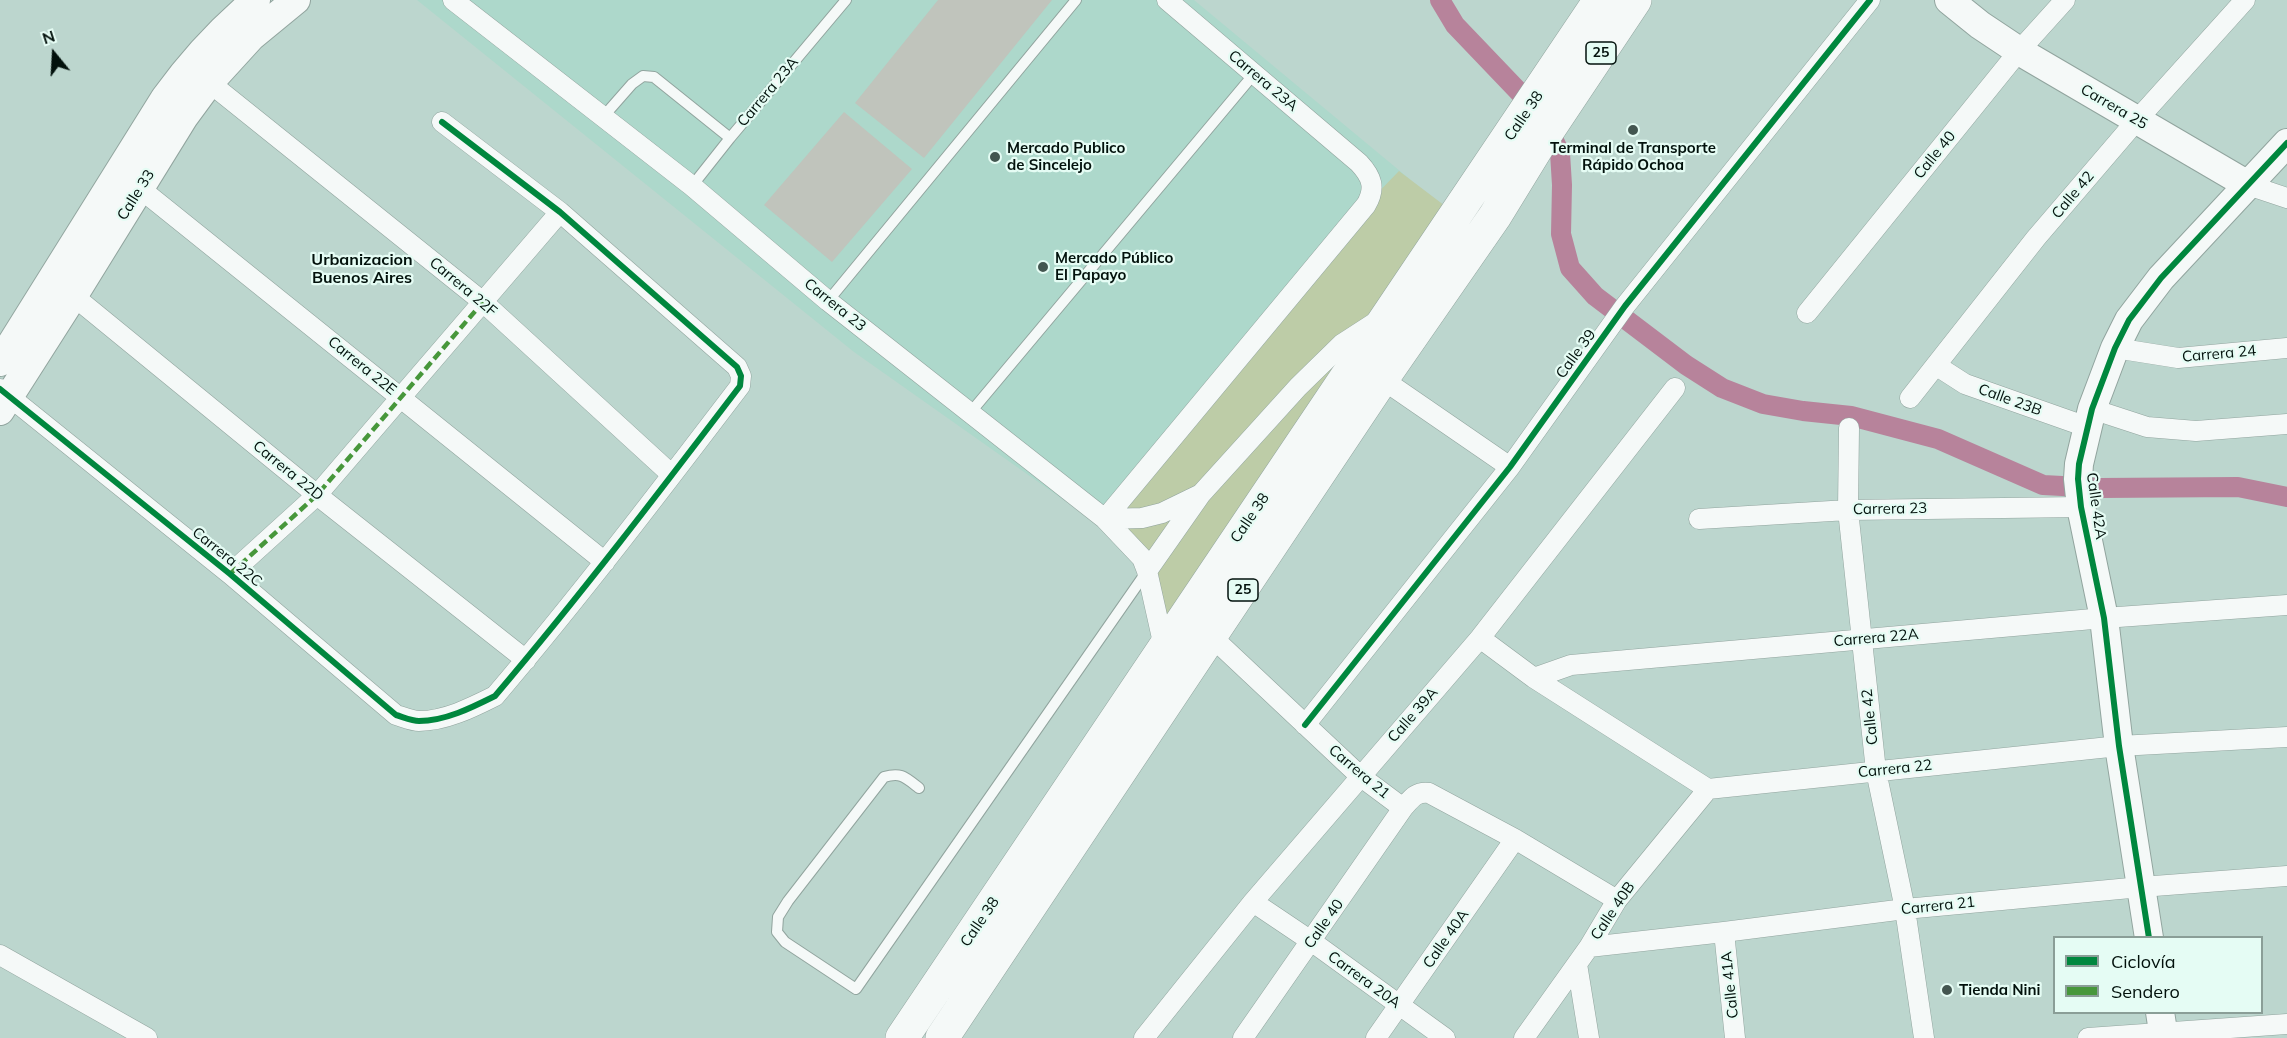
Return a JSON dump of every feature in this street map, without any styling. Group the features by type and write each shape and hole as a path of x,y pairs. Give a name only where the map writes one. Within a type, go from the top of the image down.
{"highway":[{"name":"Calle 38","path":"1553,99 1600,0"},
{"name":"Calle 38","path":"902,1038 1388,314 1529,135 1553,99 1635,0"},
{"name":"Calle 38","path":"942,1038 1212,637 1382,379 1495,216 1529,135"}],"street":[{"name":"Calle 33","path":"199,74 232,20 256,0"},
{"name":"Calle 33","path":"3,398 63,288 129,179 165,98 251,37 296,0"},
{"name":"Carrera 23A","path":"1105,519 1373,194 1368,172 1359,163 1167,0"},
{"name":"Calle 39","path":"1305,725 1510,467 1625,306 1870,0"},
{"name":"Carrera 25","path":"1949,0 1980,25 2019,51 2248,185 2287,198"},
{"name":"Calle 40","path":"1807,313 2019,51 2065,0"},
{"name":"Calle 42","path":"1910,399 2036,238 2137,120 2245,0"},
{"name":"Carrera 23","path":"460,2 692,186 828,301 1105,519 1142,558 1164,647"},
{"name":"Carrera 22F","path":"199,74 483,302 672,475"},
{"name":"Carrera 22C","path":"3,398 230,574 396,715 417,721 445,717 473,708 495,696 605,562 672,475 740,386 741,376 738,367 560,212 442,122"},
{"name":"Calle 42A","path":"2149,936 2119,746 2104,618 2080,501 2079,464 2090,418 2115,348 2129,320 2144,298 2287,143"},
{"name":"Carrera 22E","path":"129,179 605,562"},
{"path":"230,574 317,495 560,212"},
{"name":"Calle 33","path":"0,362 63,288"},
{"name":"Carrera 22D","path":"63,288 317,495 526,660"},
{"path":"1147,571 1201,494 1298,387 1342,344 1388,314"},
{"name":"Carrera 24","path":"2115,348 2178,358 2287,348"},
{"name":"Calle 23B","path":"1936,366 1965,384 2090,418"},
{"path":"1382,379 1510,467"},
{"name":"Calle 39A","path":"1144,1038 1253,902 1480,638 1675,388"},
{"path":"2090,418 2147,427 2196,431 2287,424"},
{"name":"Calle 42","path":"1849,428 1848,510 1876,771 1905,909 1924,1038"},
{"path":"1105,519 1142,518 1162,513 1201,494"},
{"name":"Carrera 23","path":"1699,519 1848,510 2080,501"},
{"name":"Carrera 22A","path":"1534,678 1571,665 2104,618 2287,605"},
{"name":"Carrera 21","path":"1212,637 1360,776 1403,808 1414,795 1421,792 1429,793 1515,839 1617,900"},
{"path":"1480,638 1534,678 1708,789"},
{"name":"Carrera 22","path":"1708,789 2119,746 2287,737"},
{"name":"Calle 40B","path":"1524,1038 1589,947 1617,900 1708,789"},
{"name":"Calle 40","path":"1243,1038 1403,808"},
{"name":"Calle 40A","path":"1376,1038 1515,839"},
{"name":"Carrera 21","path":"1589,947 1724,933 1905,909 2287,876"},
{"name":"Carrera 20A","path":"1253,902 1445,1038"},
{"name":"Calle 41A","path":"1724,933 1735,1038"},
{"path":"0,955 147,1038"},
{"path":"1577,964 1589,1038"},
{"path":"2088,1038 2163,1028 2287,1024"}],"lane":[{"name":"Carrera 23A","path":"692,186 846,0"},
{"path":"828,301 1077,0"},
{"path":"970,413 1254,74"},
{"path":"603,117 632,84 643,76 654,76 730,138"},
{"path":"919,788 905,777 895,774 884,777 778,917 777,932 785,942 856,989 1147,571"}],"shaded area":[{"name":"Mercado Público El Papayo","path":"417,0 1194,0 1412,181 1112,534 854,352"},
{"path":"1399,171 1457,215 1164,647 1147,571 1105,519 1366,205"}],"building":[{"path":"938,0 1052,0 924,158 855,103"},
{"path":"844,112 912,169 832,262 764,205"}],"waterway":[{"path":"1440,0 1455,25 1542,116 1560,153 1561,234 1570,268 1595,296 1686,365 1722,388 1763,404 1851,416 1938,439 2043,485 2100,488 2238,487 2287,497"}],"marked path":[{"path":"230,574 317,495 483,302"}],"cycle path":[{"path":"1305,725 1510,467 1625,306 1870,0"},
{"path":"0,389 230,574 396,715 416,721 438,719 495,696 589,582 680,465 740,386 741,376 737,367 560,212 442,122"},
{"path":"2149,936 2119,746 2104,618 2081,507 2079,464 2092,409 2115,348 2129,320 2161,278 2287,143"}],"place":[{"name":"Terminal de Transporte Rápido Ochoa","path":"1633,130"},
{"name":"Mercado Publico de Sincelejo","path":"995,157"},
{"name":"Mercado Público El Papayo","path":"1043,267"},
{"name":"Tienda Nini","path":"1947,990"}],"district":[{"name":"Urbanizacion Buenos Aires","path":"362,269"}]}
